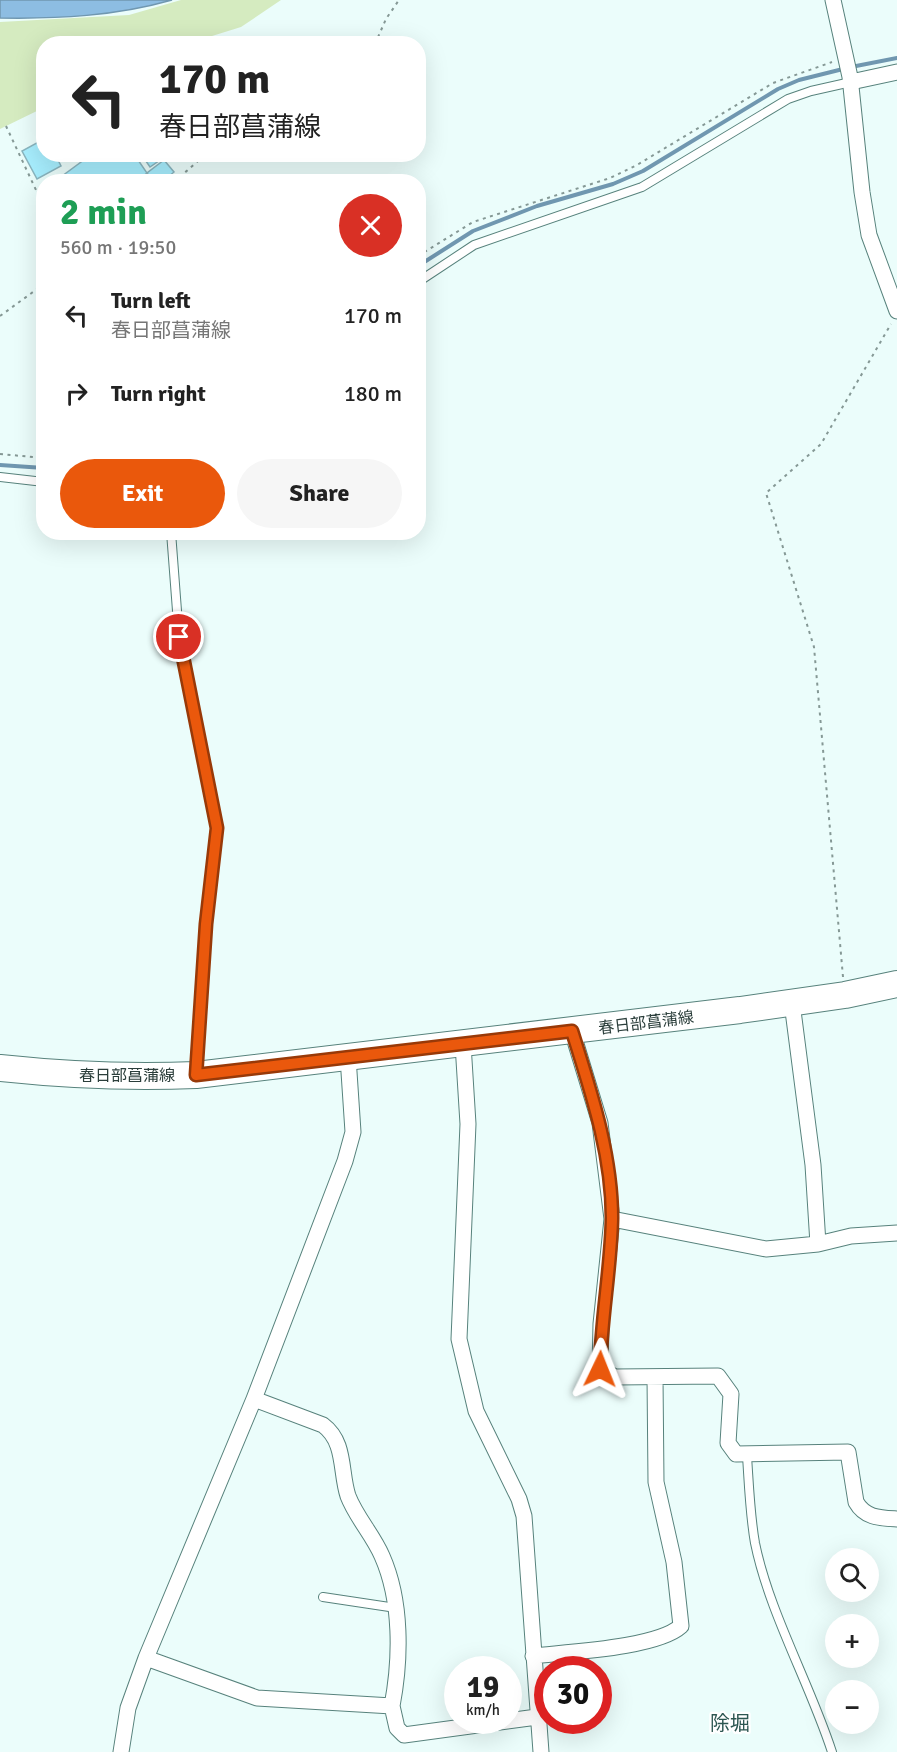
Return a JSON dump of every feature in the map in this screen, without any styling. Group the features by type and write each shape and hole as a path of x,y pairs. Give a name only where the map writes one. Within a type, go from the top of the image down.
{"main road":[{"name":"春日部菖蒲線","path":"0,1068 84,1076 137,1078 196,1075 792,1003 897,984"}],"street":[{"path":"833,0 846,70 869,235 894,317"},
{"path":"846,70 897,72"},
{"path":"792,1003 813,1165 818,1244"},
{"path":"572,1031 600,1123 612,1219 601,1324 600,1369 615,1377 718,1376 731,1394 728,1443 736,1454 747,1456 848,1452 856,1502 860,1508 876,1517 897,1520"},
{"path":"463,1044 468,1124 459,1339 476,1411 519,1498 524,1516 534,1671"},
{"path":"121,1752 128,1708 146,1658 300,1283 353,1132 348,1057"},
{"path":"612,1219 766,1249 818,1244 851,1236 897,1233"},
{"path":"533,1656 639,1643 674,1633 681,1626 674,1562 656,1482 655,1377"},
{"path":"254,1399 324,1425 331,1431 339,1445 344,1482 350,1500 383,1558 396,1608 392,1706 397,1728 404,1735 534,1717"},
{"path":"146,1658 257,1698 392,1706"},
{"path":"539,1734 541,1752"}],"lane":[{"path":"426,277 474,245 642,187 788,99 810,91 846,70"},
{"path":"0,477 36,481"},
{"path":"172,540 179,637 217,828 206,924 196,1075"},
{"path":"747,1456 756,1545 776,1606 822,1720 832,1752"},
{"path":"323,1597 396,1608"}],"path":[{"path":"379,36 386,19 399,0"},
{"path":"426,251 472,222 610,178 637,165 773,83 846,70"},
{"path":"6,126 36,190"},
{"path":"183,174 197,162"},
{"path":"0,316 36,290"},
{"path":"845,995 814,647 766,493 821,444 894,317"},
{"path":"0,454 36,457"}],"green space":[{"path":"181,0 281,0 241,27 212,36 36,36 36,111 0,129 0,22 129,15"}],"water":[{"path":"0,0 172,0 108,13 65,17 0,18"}],"building":[{"path":"36,143 36,162 59,162 61,166 46,174 36,174 36,177 22,151"},
{"path":"81,162 139,162 147,173 146,174 65,174"},
{"path":"147,162 157,162 150,167"},
{"path":"161,162 166,162 174,172 172,174 147,173"}],"waterway":[{"path":"851,67 897,58"},
{"path":"426,261 473,231 537,206 613,184 643,171 778,89 799,80 843,69"},
{"path":"0,465 36,467"}],"district":[{"name":"除堀","path":"730,1723"}],"route":[{"path":"179,637 217,828 206,924 196,1075 572,1031 600,1123 612,1219 601,1324 600,1369"}]}
